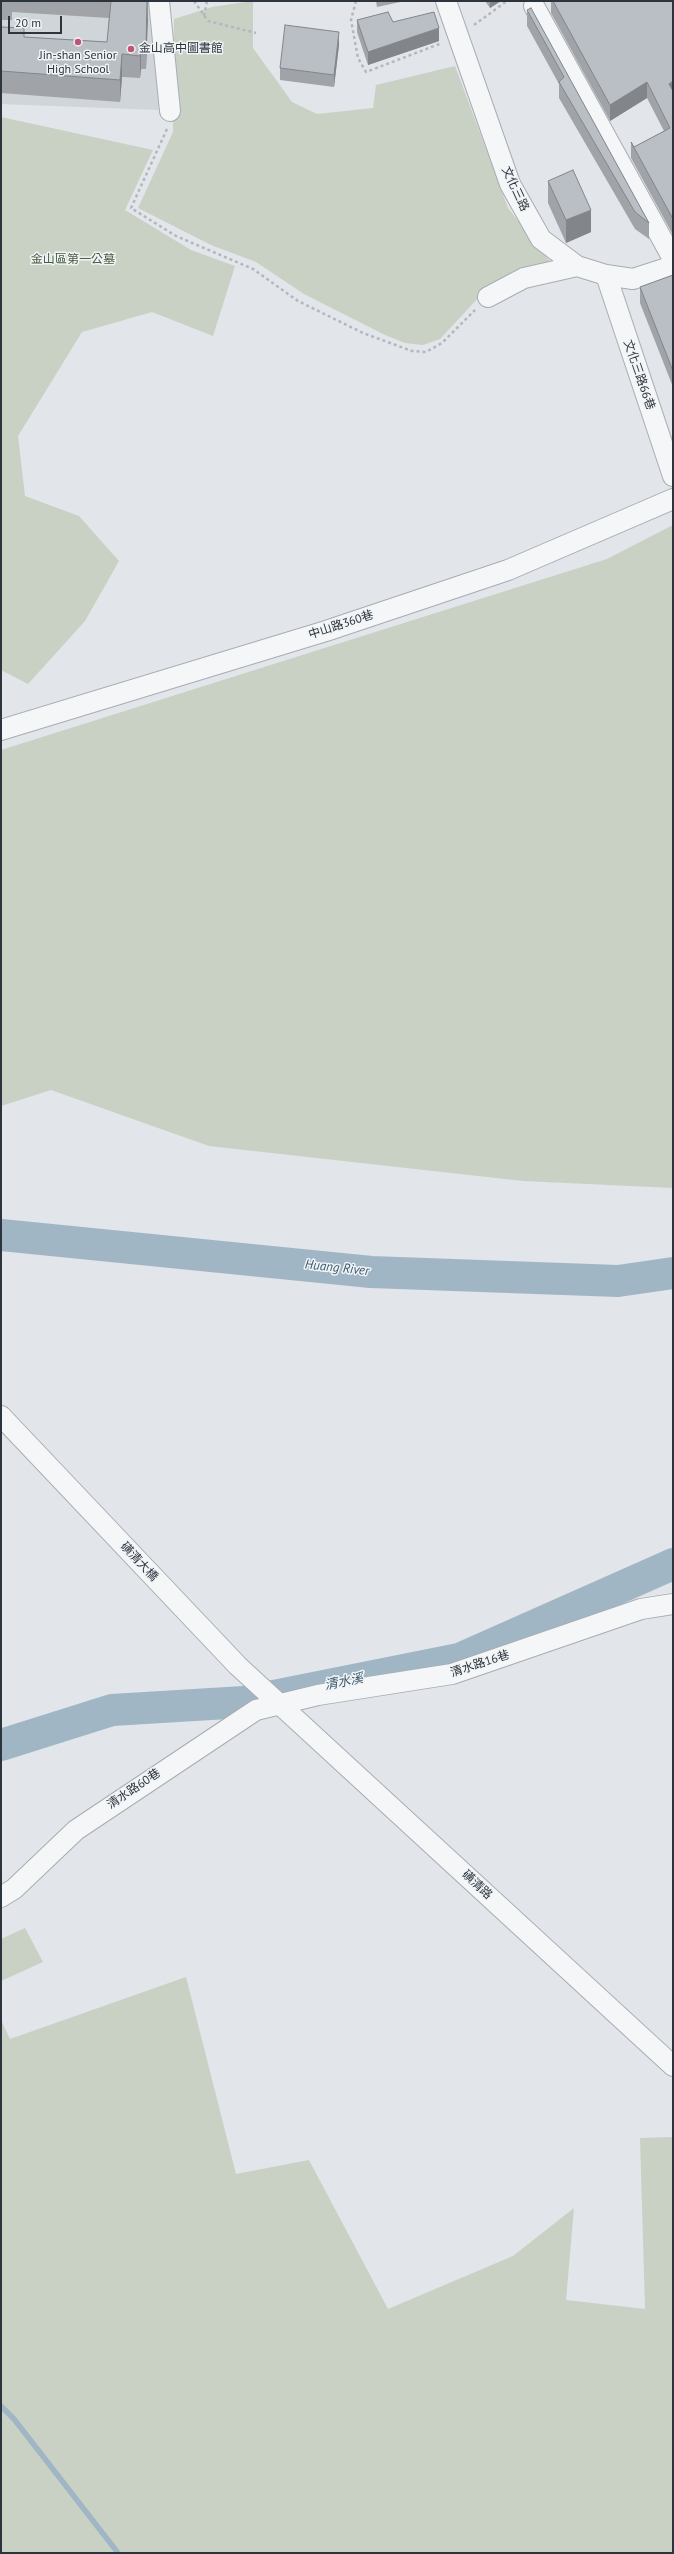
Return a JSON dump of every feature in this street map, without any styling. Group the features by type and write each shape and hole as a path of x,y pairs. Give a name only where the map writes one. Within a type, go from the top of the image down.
{"street":[{"path":"159,1 170,111"},
{"name":"文化三路","path":"446,1 510,184 541,239 577,266 606,275 633,279 673,266"},
{"path":"534,6 673,259"},
{"path":"488,297 524,278 577,266"},
{"name":"文化三路66巷","path":"606,275 673,476"},
{"name":"中山路360巷","path":"1,730 326,631 508,570 673,499"},
{"name":"磺清大橋","path":"1,1416 238,1666 281,1703"},
{"name":"清水路16巷","path":"281,1703 452,1674 641,1609 673,1604"},
{"name":"清水路60巷","path":"1,1897 14,1889 76,1830 130,1792 256,1710 281,1703"},
{"name":"磺清路","path":"281,1703 673,2066"}],"path":[{"path":"194,1 208,21 256,33"},
{"path":"204,16 207,1"},
{"path":"356,1 351,20 358,58 366,72 458,36 507,1"},
{"path":"170,111 166,135 131,208 176,236 253,269 298,301 363,332 412,351 426,352 442,343 488,297"}],"shaded area":[{"name":"Jin-shan Senior High School","path":"1,1 150,1 159,110 1,104"}],"green space":[{"path":"253,1 253,48 292,102 317,114 373,108 376,85 455,66 508,208 553,265 481,295 440,339 423,345 405,343 385,335 304,294 256,262 211,245 138,208 173,132 174,19 212,7"},
{"name":"金山區第一公墓","path":"1,117 153,150 125,210 191,250 235,266 213,336 152,312 82,332 18,436 25,496 79,516 119,561 85,621 28,684 1,670"},
{"path":"673,525 673,1188 523,1181 209,1146 51,1090 1,1106 1,750 607,559"},
{"path":"25,1928 43,1962 1,1981 1,1939"},
{"path":"186,1977 236,2174 309,2160 388,2309 513,2256 574,2208 566,2300 645,2309 640,2138 673,2137 673,2553 1,2553 1,2020 10,2039"}],"building":[{"path":"111,1 147,1 146,47 141,47 140,56 122,54 120,80 1,71 1,27 24,28 24,37 107,42"},
{"path":"553,1 673,1 673,81 669,84 673,91 673,219 631,142 634,147 670,128 647,82 610,105"},
{"path":"531,8 649,223 635,212 559,82 564,77 527,10"},
{"path":"388,12 393,22 434,12 439,28 368,52 357,20"},
{"path":"285,25 339,32 334,75 280,68"},
{"path":"573,170 591,210 566,220 548,181"},
{"path":"673,275 673,371 640,287"}],"waterway":[{"name":"Huang River","path":"1,1235 371,1272 618,1281 673,1273"},
{"name":"清水溪","path":"1,1745 112,1710 244,1702 459,1659 673,1564"},
{"path":"1,2406 14,2419 118,2553"}],"place":[{"name":"Jin-shan Senior High School","path":"78,42"},
{"name":"金山高中圖書館","path":"131,49"}]}
